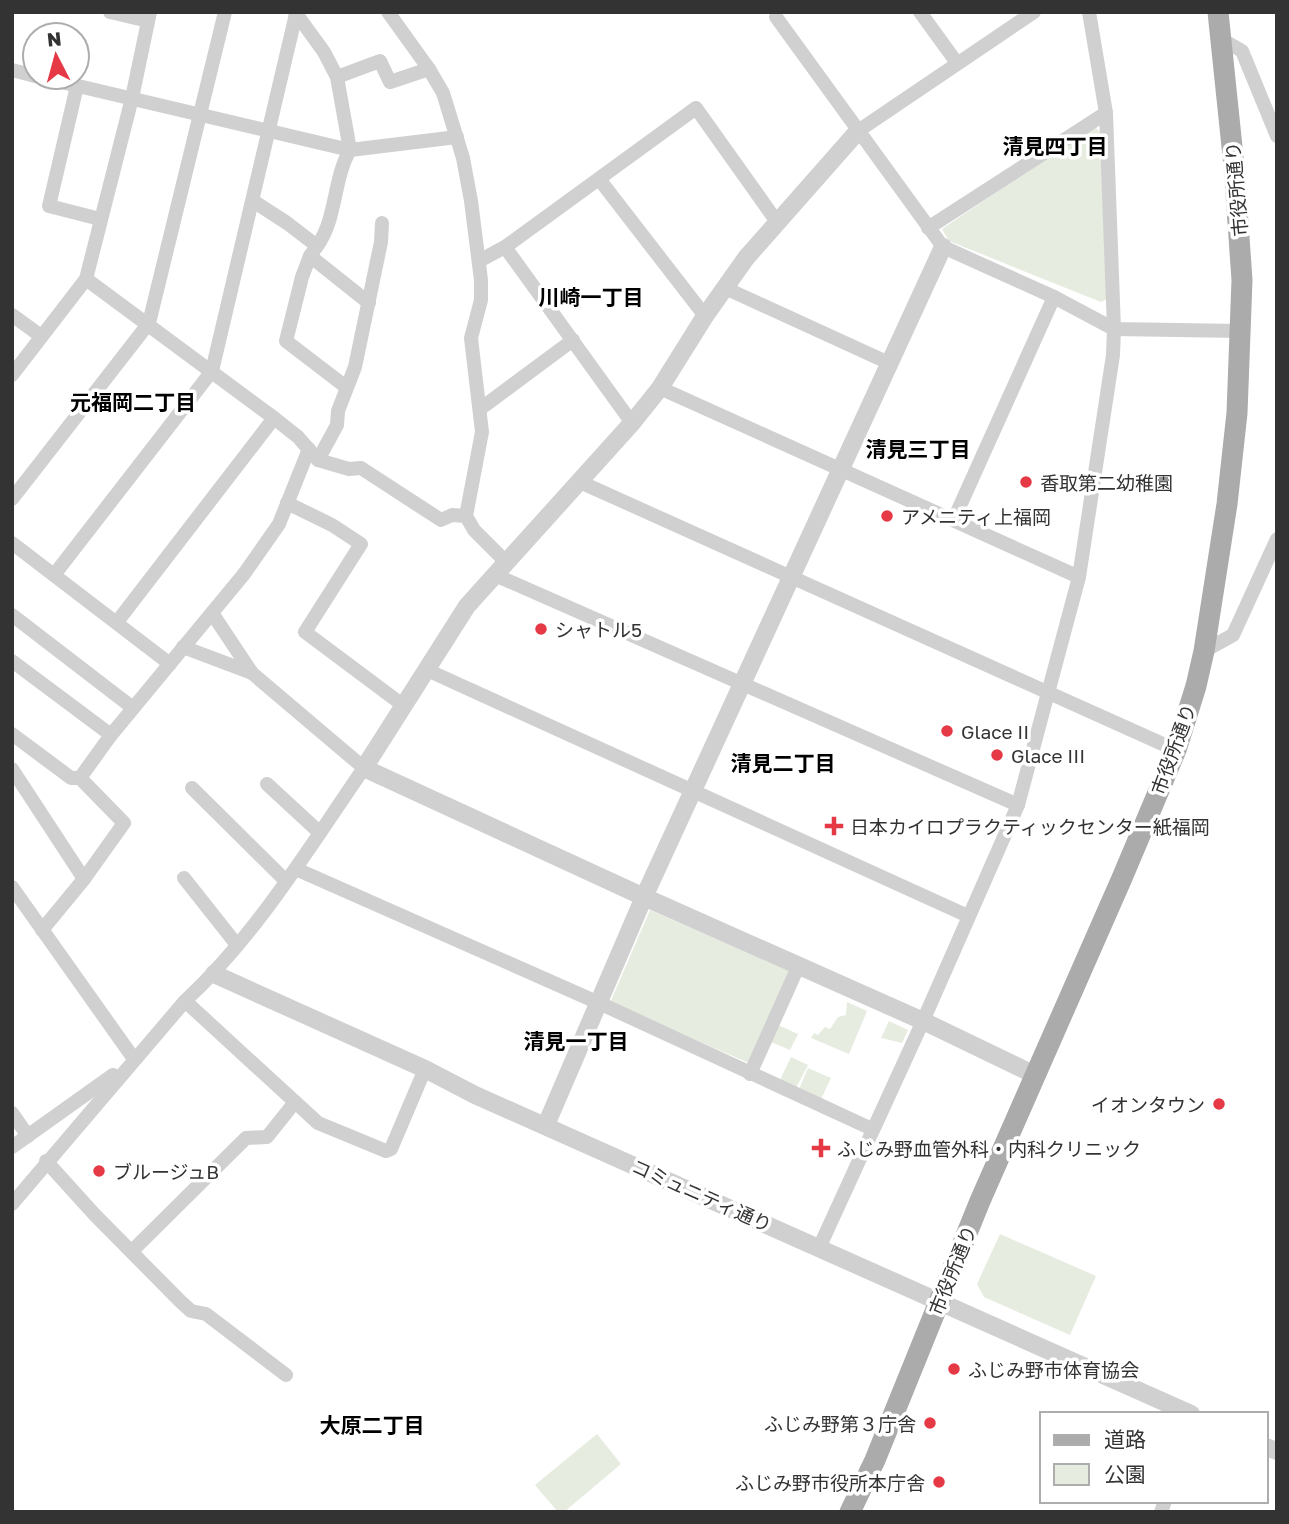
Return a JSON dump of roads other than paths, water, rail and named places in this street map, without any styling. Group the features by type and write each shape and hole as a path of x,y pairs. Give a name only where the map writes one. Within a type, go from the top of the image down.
{"main road":[{"name":"市役所通り","path":"850,1512 875,1460 979,1201 1122,878 1175,750 1193,696 1204,651 1227,503 1237,413 1242,280 1217,12"}],"street":[{"path":"12,375 86,279 132,99 149,17 110,12"},
{"path":"12,499 149,323 225,12"},
{"path":"388,12 443,93 457,137 471,201 481,300 471,338 482,432 466,516 500,569 744,683 1018,804"},
{"path":"920,12 957,63"},
{"path":"12,1204 134,1059 185,1001 214,974 258,922 364,768 467,606 632,423 660,388 746,258 858,131 1034,12"},
{"path":"819,1248 1018,804 1079,577 1113,355 1114,329 1106,113 1089,12"},
{"path":"296,13 324,52 337,77 351,150 344,161 324,236 302,277 286,341 346,387"},
{"path":"54,575 212,371 296,13"},
{"path":"776,17 943,247 1054,297 1114,329 1240,331"},
{"path":"1221,39 1242,51 1275,128"},
{"path":"337,77 380,61 390,82 429,69"},
{"path":"91,89 351,150 457,137"},
{"path":"76,91 49,206 100,219"},
{"path":"479,261 505,247 696,108 777,222"},
{"path":"928,228 1106,113"},
{"path":"599,179 705,317"},
{"path":"253,201 287,223 369,303"},
{"path":"80,778 122,721 244,574 279,524 287,503 314,455 337,425 338,411 355,367 381,242 382,223"},
{"path":"505,247 632,423"},
{"path":"546,1125 644,897 943,247"},
{"path":"86,279 274,418 314,455 349,468 361,468 441,520 452,515 466,516"},
{"path":"725,288 889,363"},
{"path":"954,519 1054,297"},
{"path":"12,314 41,336"},
{"path":"480,409 573,340"},
{"path":"660,388 1079,577"},
{"path":"117,622 274,418"},
{"path":"580,482 1175,750"},
{"path":"287,503 361,544 305,632 404,706"},
{"path":"1204,651 1233,635 1277,539"},
{"path":"12,543 170,664"},
{"path":"212,613 252,673 364,768 798,967 923,1021 1035,1075"},
{"path":"12,615 133,708"},
{"path":"183,646 252,673"},
{"path":"12,661 111,735"},
{"path":"427,670 968,916"},
{"path":"15,741 71,778 80,778 124,823 43,930"},
{"path":"12,769 84,879"},
{"path":"267,784 320,832"},
{"path":"192,788 286,881"},
{"path":"296,869 599,1003 872,1129"},
{"path":"184,878 237,945"},
{"path":"12,887 17,907 43,930 134,1059"},
{"path":"750,1074 798,967"},
{"name":"コミュニティ通り","path":"214,974 425,1069 475,1095 1187,1412"},
{"path":"185,1001 318,1124 386,1151 391,1149 425,1069"},
{"path":"12,1147 134,1059"},
{"path":"132,1251 246,1138 267,1137 295,1102"},
{"path":"12,1113 28,1136"},
{"path":"46,1161 94,1214 191,1311 206,1314 286,1375"}],"place":[{"name":"香取第二幼稚園","path":"1026,482"},
{"name":"アメニティ上福岡","path":"887,516"},
{"name":"シャトル5","path":"541,629"},
{"name":"Glace II","path":"947,731"},
{"name":"Glace III","path":"997,755"},
{"name":"日本カイロプラクティックセンター紙福岡","path":"834,826"},
{"name":"イオンタウン","path":"1219,1104"},
{"name":"ふじみ野血管外科・内科クリニック","path":"821,1148"},
{"name":"ブルージュB","path":"99,1171"},
{"name":"ふじみ野市体育協会","path":"954,1369"},
{"name":"ふじみ野第３庁舎","path":"930,1423"},
{"name":"ふじみ野市役所本庁舎","path":"939,1482"}],"district":[{"name":"清見四丁目","path":"1055,146"},
{"name":"川崎一丁目","path":"591,297"},
{"name":"元福岡二丁目","path":"133,402"},
{"name":"清見三丁目","path":"918,449"},
{"name":"清見二丁目","path":"783,763"},
{"name":"清見一丁目","path":"576,1041"},
{"name":"大原二丁目","path":"372,1425"}]}
